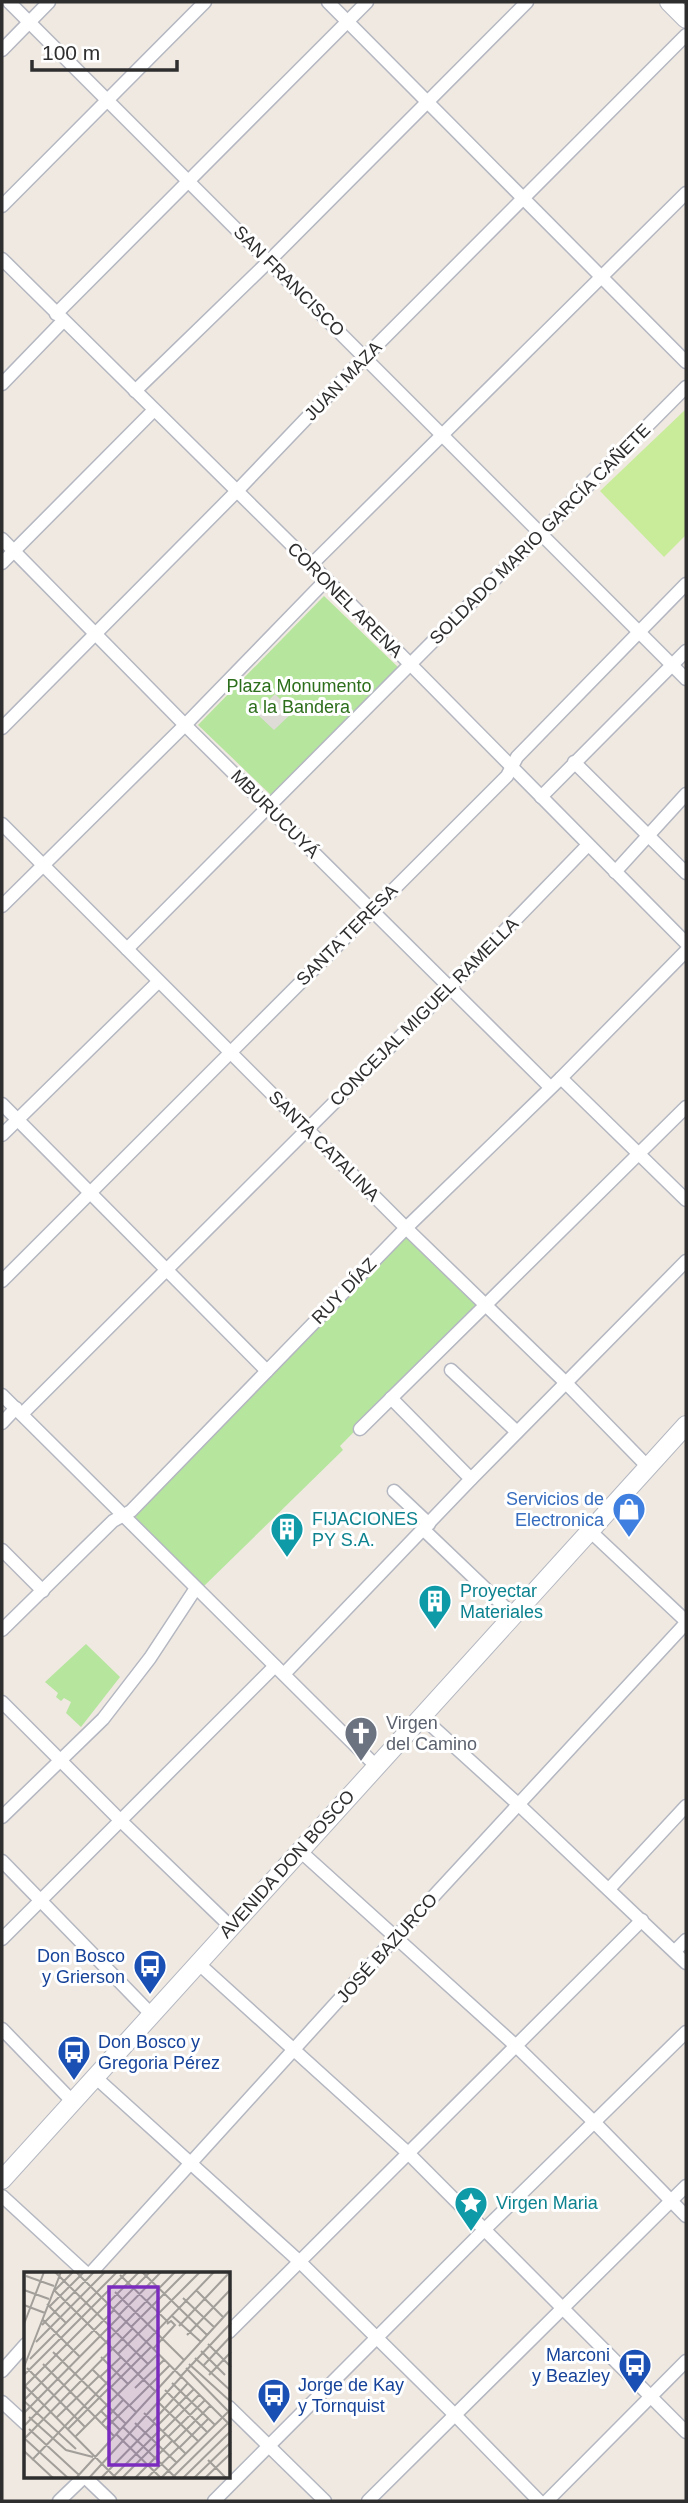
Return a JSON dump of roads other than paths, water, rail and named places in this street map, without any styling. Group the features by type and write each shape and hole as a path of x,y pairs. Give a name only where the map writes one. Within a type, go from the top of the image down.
{"main road":[{"path":"669,2 686,19"},
{"name":"AVENIDA DON BOSCO","path":"2,2180 686,1425"}],"street":[{"name":"SAN FRANCISCO","path":"9,2 686,679"},
{"path":"2,50 49,2"},
{"path":"2,206 205,2"},
{"path":"328,2 686,362"},
{"path":"2,384 59,317 188,180 367,2"},
{"path":"135,391 269,261 527,2"},
{"name":"JUAN MAZA","path":"2,728 236,492 365,357 686,35"},
{"path":"311,565 686,193"},
{"name":"CORONEL ARENA","path":"2,259 311,565 686,943"},
{"name":"SOLDADO MARIO GARCÍA CAÑETE","path":"127,949 686,387"},
{"path":"2,563 153,411"},
{"name":"MBURUCUYÁ","path":"2,539 95,635 550,1087"},
{"path":"2,906 185,725 326,580"},
{"name":"SANTA TERESA","path":"2,1281 507,776 517,757 686,584"},
{"path":"541,797 686,652"},
{"path":"574,762 686,873"},
{"path":"615,872 686,794"},
{"name":"SANTA CATALINA","path":"2,824 648,1467"},
{"name":"CONCEJAL MIGUEL RAMELLA","path":"2,1423 19,1411 167,1271 587,846"},
{"name":"RUY DÍAZ","path":"2,1630 113,1521 131,1511 406,1228 561,1078 686,951"},
{"path":"2,1135 158,982"},
{"path":"561,1078 686,1200"},
{"path":"2,1104 267,1371"},
{"path":"360,1429 686,1107"},
{"path":"2,1939 426,1527 686,1261"},
{"path":"451,1370 517,1432"},
{"path":"2,1395 376,1766"},
{"path":"391,1398 471,1479"},
{"path":"394,1491 513,1615"},
{"path":"590,1531 686,1622"},
{"path":"2,1550 43,1591"},
{"path":"2,1817 103,1719 157,1649 196,1588"},
{"name":"JOSÉ BAZURCO","path":"90,2272 686,1622"},
{"path":"2,1702 230,1926"},
{"path":"422,1717 686,1963"},
{"path":"609,1889 686,1806"},
{"path":"299,1850 516,2046 686,2216"},
{"path":"2,1861 152,2015"},
{"path":"231,2330 642,1920"},
{"path":"675,1951 686,1940"},
{"path":"199,1964 408,2153 686,2432"},
{"path":"2,2029 72,2101"},
{"path":"214,2501 686,2032"},
{"path":"94,2076 300,2262 455,2414 539,2501"},
{"path":"369,2501 686,2186"},
{"path":"2,2196 86,2272"},
{"path":"2,2371 24,2346"},
{"path":"547,2501 686,2361"},
{"path":"2,2402 24,2422"},
{"path":"231,2409 325,2501"},
{"path":"60,2501 84,2478"},
{"path":"86,2478 110,2501"}],"place":[{"name":"Servicios de Electronica","path":"629,1539"},
{"name":"FIJACIONES PY S.A.","path":"287,1559"},
{"name":"Proyectar Materiales","path":"435,1631"},
{"name":"Virgen del Camino","path":"361,1763"},
{"name":"Don Bosco y Grierson","path":"150,1996"},
{"name":"Don Bosco y Gregoria Pérez","path":"74,2082"},
{"name":"Virgen Maria","path":"471,2233"},
{"name":"Marconi y Beazley","path":"635,2395"},
{"name":"Jorge de Kay y Tornquist","path":"274,2425"}],"park label":[{"name":"Plaza Monumento a la Bandera","path":"299,696"}]}
